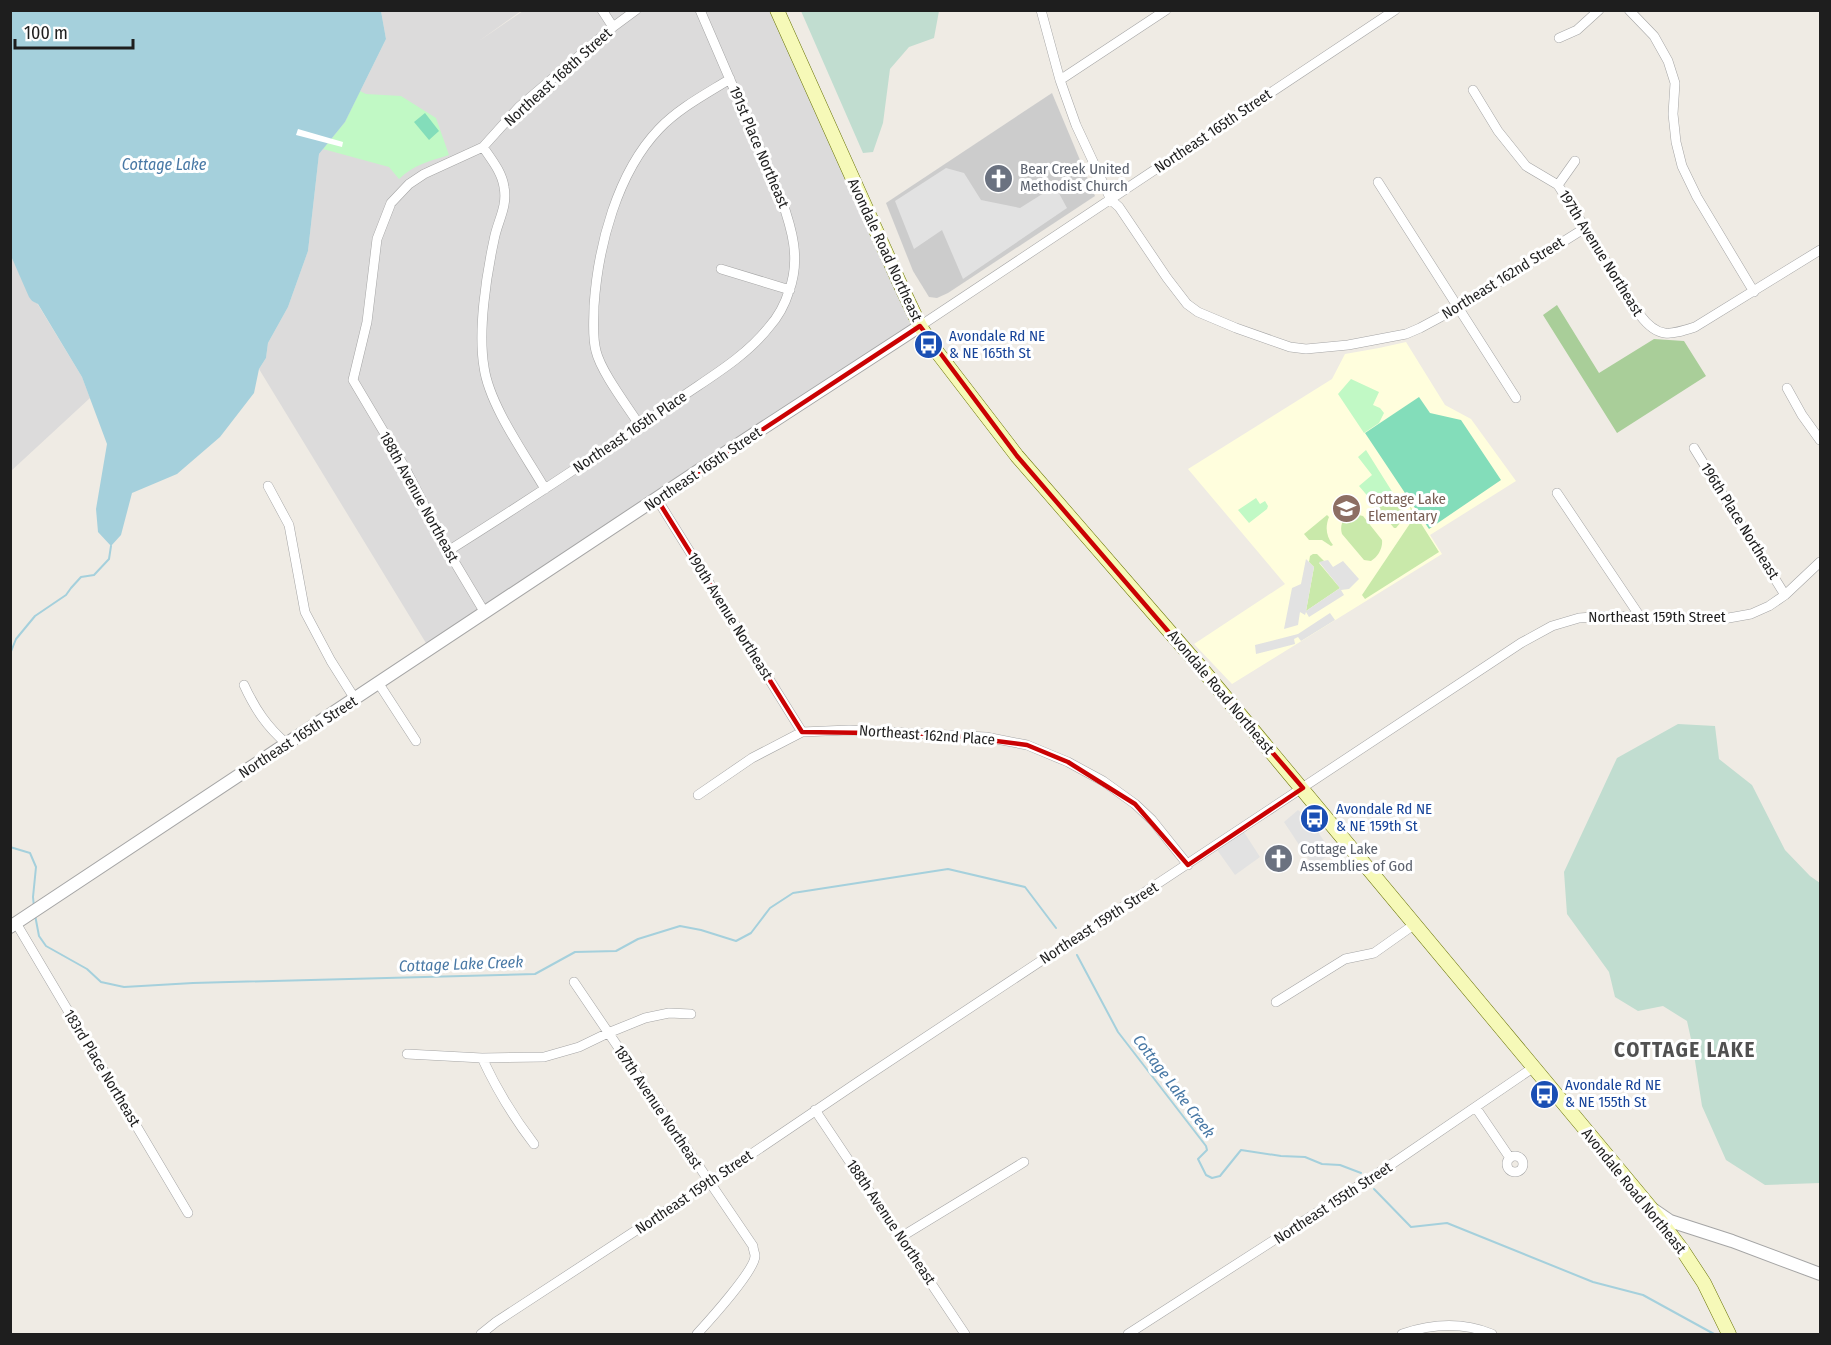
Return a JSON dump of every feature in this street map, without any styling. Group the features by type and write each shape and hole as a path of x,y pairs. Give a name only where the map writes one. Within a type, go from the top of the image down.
{"main road":[{"name":"Avondale Road Northeast","path":"777,10 920,326 934,348 1017,456 1203,669 1650,1208 1704,1283 1729,1335"}],"street":[{"path":"602,10 613,27"},
{"name":"Northeast 168th Street","path":"483,147 519,107 636,10"},
{"name":"191st Place Northeast","path":"700,10 790,222 795,245 790,290"},
{"name":"Northeast 162nd Street","path":"1041,10 1060,80 1076,125 1111,200 1119,207 1180,297 1198,312 1217,320 1290,347 1306,349 1348,345 1406,334 1459,307 1586,228"},
{"path":"1060,80 1166,10"},
{"name":"Northeast 165th Street","path":"17,923 1395,10"},
{"path":"1559,38 1577,30 1599,10"},
{"path":"1629,10 1654,36 1668,61 1675,83 1673,114 1676,142 1682,166 1696,196 1754,292 1775,276 1821,250"},
{"path":"640,426 610,380 596,352 593,332 595,294 602,250 612,211 629,172 659,129 678,112 730,79"},
{"name":"197th Avenue Northeast","path":"1473,90 1498,131 1526,166 1558,185 1648,326 1661,333 1675,333 1695,327 1754,292"},
{"path":"483,147 498,170 504,186 505,206 494,238 488,278 481,333 484,368 488,387 497,407 545,489"},
{"name":"188th Avenue Northeast","path":"483,147 424,174 409,184 391,203 377,239 367,322 352,380 404,466 448,551 484,613"},
{"path":"1558,185 1575,161"},
{"path":"1378,182 1516,398"},
{"path":"721,268 790,290"},
{"name":"Northeast 165th Place","path":"448,551 640,426 731,362 770,327 790,290"},
{"path":"1787,388 1802,415 1821,440"},
{"name":"196th Place Northeast","path":"1694,448 1785,595"},
{"path":"268,486 289,525 305,612 331,661 355,699"},
{"path":"1557,493 1641,618"},
{"name":"190th Avenue Northeast","path":"657,499 802,732"},
{"name":"Northeast 159th Street","path":"481,1335 496,1322 1521,643 1552,626 1579,618 1606,616 1723,619 1751,614 1785,595 1821,562"},
{"path":"379,684 416,741"},
{"path":"244,685 260,716 287,744"},
{"name":"Northeast 162nd Place","path":"802,732 849,730 941,734 986,737 1027,745 1085,771 1135,804 1152,820 1188,865"},
{"path":"698,795 753,758 802,732"},
{"name":"183rd Place Northeast","path":"17,923 188,1213"},
{"path":"1276,1002 1345,959 1374,953 1415,924"},
{"name":"187th Avenue Northeast","path":"574,982 753,1246 755,1256 753,1264 698,1335"},
{"path":"407,1054 482,1058 544,1057 579,1047 645,1018 669,1013 692,1014"},
{"path":"482,1058 492,1079 534,1144"},
{"name":"Northeast 155th Street","path":"1128,1335 1476,1108 1534,1067"},
{"path":"1476,1108 1510,1158"},
{"name":"188th Avenue Northeast","path":"815,1110 965,1335"},
{"path":"901,1237 1024,1162"},
{"path":"1650,1208 1670,1221 1732,1240 1821,1274"},
{"path":"1402,1335 1430,1327 1455,1325 1492,1335"}],"highlighted area":[{"path":"920,326 1017,456 1303,788 1188,865 1135,804 1068,762 1027,745 941,734 802,732 657,499"}],"shaded area":[{"path":"381,11 521,11 479,41 523,11 777,11 920,326 429,648 259,369 266,358 268,343 288,307 308,251 319,154 345,122 386,39"},
{"path":"801,11 939,11 934,38 909,47 890,69 883,123 873,152 863,153"},
{"path":"1052,93 1095,196 948,293 937,298 929,297 913,271 886,203"},
{"path":"946,168 964,173 981,200 1020,208 1055,186 1067,208 963,279 942,230 914,249 895,201"},
{"path":"11,256 32,301 37,303 82,377 90,398 11,471"},
{"name":"Cottage Lake Elementary","path":"1406,342 1445,405 1471,419 1516,481 1430,535 1442,554 1232,684 1194,644 1285,584 1188,469 1332,379 1345,354"},
{"path":"1306,559 1314,567 1306,611 1340,588 1319,562 1328,560 1333,567 1343,561 1359,579 1349,589 1341,590 1344,595 1309,617 1306,612 1305,615 1300,612 1298,625 1284,629 1292,588 1301,584"},
{"path":"1330,613 1335,620 1301,641 1298,637 1294,639 1295,644 1256,654 1255,645 1298,634"},
{"path":"1678,724 1715,726 1719,759 1752,785 1785,850 1820,883 1820,1183 1765,1185 1726,1160 1702,1106 1687,1021 1663,1006 1638,1011 1615,997 1609,972 1567,914 1564,872 1617,758"},
{"path":"1298,810 1310,820 1332,853 1313,866 1284,822"},
{"path":"1242,829 1260,857 1235,875 1215,847"}],"green space":[{"path":"360,91 366,94 401,96 436,118 449,155 416,167 399,179 389,167 323,149 345,122"},
{"path":"425,113 439,131 429,140 414,122"},
{"path":"1557,305 1599,373 1654,339 1684,341 1706,376 1617,433 1543,315"},
{"path":"1351,379 1379,392 1373,405 1384,413 1379,423 1364,433 1338,394"},
{"path":"1419,397 1430,413 1461,420 1501,480 1429,529 1365,433"},
{"path":"1366,450 1393,493 1377,507 1359,486 1372,475 1358,457"},
{"path":"1391,495 1402,507 1405,517 1396,528 1377,507"},
{"path":"1256,498 1260,504 1265,501 1268,506 1249,523 1238,510"},
{"path":"1410,506 1439,552 1365,599 1362,595 1411,522"},
{"path":"1354,514 1363,516 1382,540 1380,552 1371,561 1364,560 1342,534 1343,521"},
{"path":"1327,515 1329,517 1327,531 1333,545 1331,546 1322,540 1309,540 1304,534"},
{"path":"1313,554 1317,554 1324,561 1319,563 1340,588 1306,611 1314,567 1309,562"}],"water":[{"name":"Cottage Lake","path":"11,11 381,11 386,39 345,122 319,154 308,251 288,307 268,343 266,358 259,369 254,393 220,437 177,474 132,493 121,535 111,546 98,532 96,509 107,444 82,377 38,304 29,297 11,256"}],"pier":[{"path":"298,129 343,142 342,147 296,135"}],"waterway":[{"name":"Cottage Lake Creek","path":"10,654 16,639 35,616 66,595 81,577 94,575 109,559 111,546"},
{"name":"Cottage Lake Creek","path":"10,847 30,853 36,867 34,907"},
{"name":"Cottage Lake Creek","path":"35,915 39,936 46,946 87,969 101,982 124,987 193,983 535,974 575,952 616,951 638,939 680,926 736,941 751,933 770,908 793,893 948,869 1025,887 1056,928"},
{"name":"Cottage Lake Creek","path":"1077,955 1118,1032 1206,1146 1207,1150 1198,1159 1206,1175 1212,1178 1220,1176 1241,1150 1305,1157 1322,1164 1340,1165 1361,1173"},
{"name":"Cottage Lake Creek","path":"1374,1189 1411,1227 1447,1223 1593,1282 1643,1295 1714,1334"}],"place":[{"name":"Bear Creek United Methodist Church","path":"999,178"},
{"name":"Avondale Rd NE & NE 165th St","path":"928,345"},
{"name":"Cottage Lake Elementary","path":"1347,508"},
{"name":"Avondale Rd NE & NE 159th St","path":"1315,818"},
{"name":"Cottage Lake Assemblies of God","path":"1279,858"},
{"name":"Avondale Rd NE & NE 155th St","path":"1544,1094"}],"district":[{"name":"COTTAGE LAKE","path":"1685,1050"}]}
